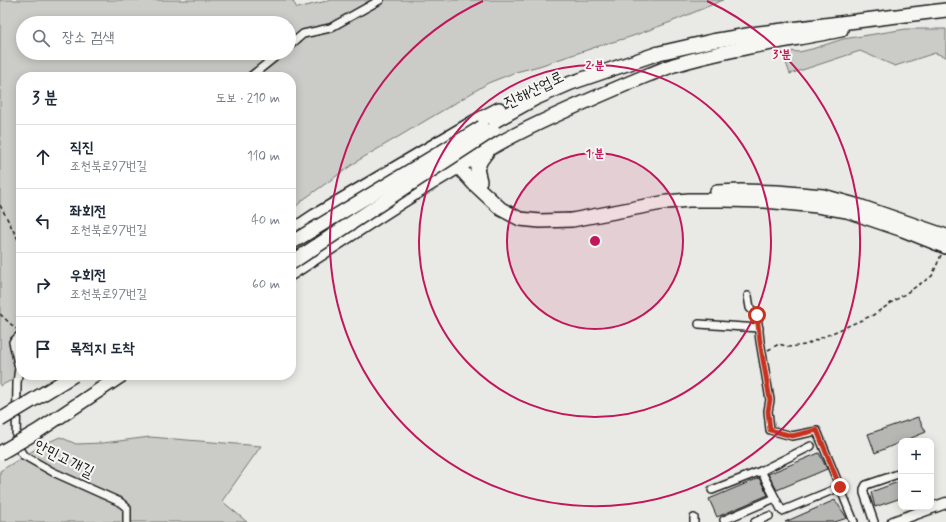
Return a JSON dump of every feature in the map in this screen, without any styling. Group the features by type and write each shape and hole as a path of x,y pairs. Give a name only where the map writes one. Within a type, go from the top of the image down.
{"highway":[{"name":"진해산업로","path":"296,260 534,99 571,83 659,53 712,42 759,33 946,10"},
{"name":"진해산업로","path":"616,67 704,49 760,40 946,18"},
{"path":"296,270 416,192 490,148 534,125 592,99 672,66 705,56 841,30"},
{"path":"296,229 476,121 555,80 590,76"},
{"name":"진해산업로","path":"296,240 456,143 492,127"},
{"path":"440,142 453,148 462,165 501,209 520,219 540,222 572,220 667,202 689,200 765,201 817,206 847,212 903,230 945,248"},
{"path":"477,182 477,169 481,160 490,148"},
{"path":"439,178 454,176 463,177 477,182 518,211 547,214 573,212 690,193 741,191 824,196 859,206 946,236"},
{"path":"0,420 66,380"},
{"path":"0,453 38,431 114,380"}],"street":[{"path":"296,40 303,34 330,28 380,0"},
{"path":"256,72 271,60"},
{"path":"748,296 750,308 757,315 770,400 768,411 770,430 792,436 817,430 854,522"},
{"path":"700,324 759,328"},
{"name":"안민고개길","path":"16,337 13,342 16,355"},
{"name":"안민고개길","path":"17,380 16,444 23,455 53,472 120,502 127,508 127,522"},
{"path":"712,490 761,470 811,446"},
{"path":"761,470 782,511 840,487"},
{"path":"874,522 864,493 866,485 898,474"},
{"path":"725,522 724,520 775,498"},
{"path":"893,522 946,503"},
{"path":"755,522 768,516"}],"path":[{"path":"0,205 16,235"},
{"path":"762,352 779,344 789,347 805,345 873,315 932,276 945,248"},
{"path":"0,314 16,329"}],"shaded area":[{"path":"0,0 292,0 297,8 331,0 723,0 671,22 630,37 516,72 488,83 359,160 304,199 296,206 296,72 16,72 16,378 0,386"},
{"path":"906,29 946,29 946,57 935,53 895,66 860,51 790,74 784,57 785,53 788,51 799,52 843,39"},
{"path":"60,437 76,444 103,443 150,437 261,446 222,501 247,522 0,522 0,471 44,444"}],"building":[{"path":"918,417 926,432 911,438 898,438 898,443 875,453 868,434"},
{"path":"819,453 827,469 777,490 768,474"},
{"path":"759,478 768,495 717,517 709,499"},
{"path":"898,482 898,499 875,507 871,492"},
{"path":"835,500 847,518 835,522 785,522"}],"route":[{"path":"757,315 770,400 768,411 770,430 792,436 817,430 840,487"}]}
